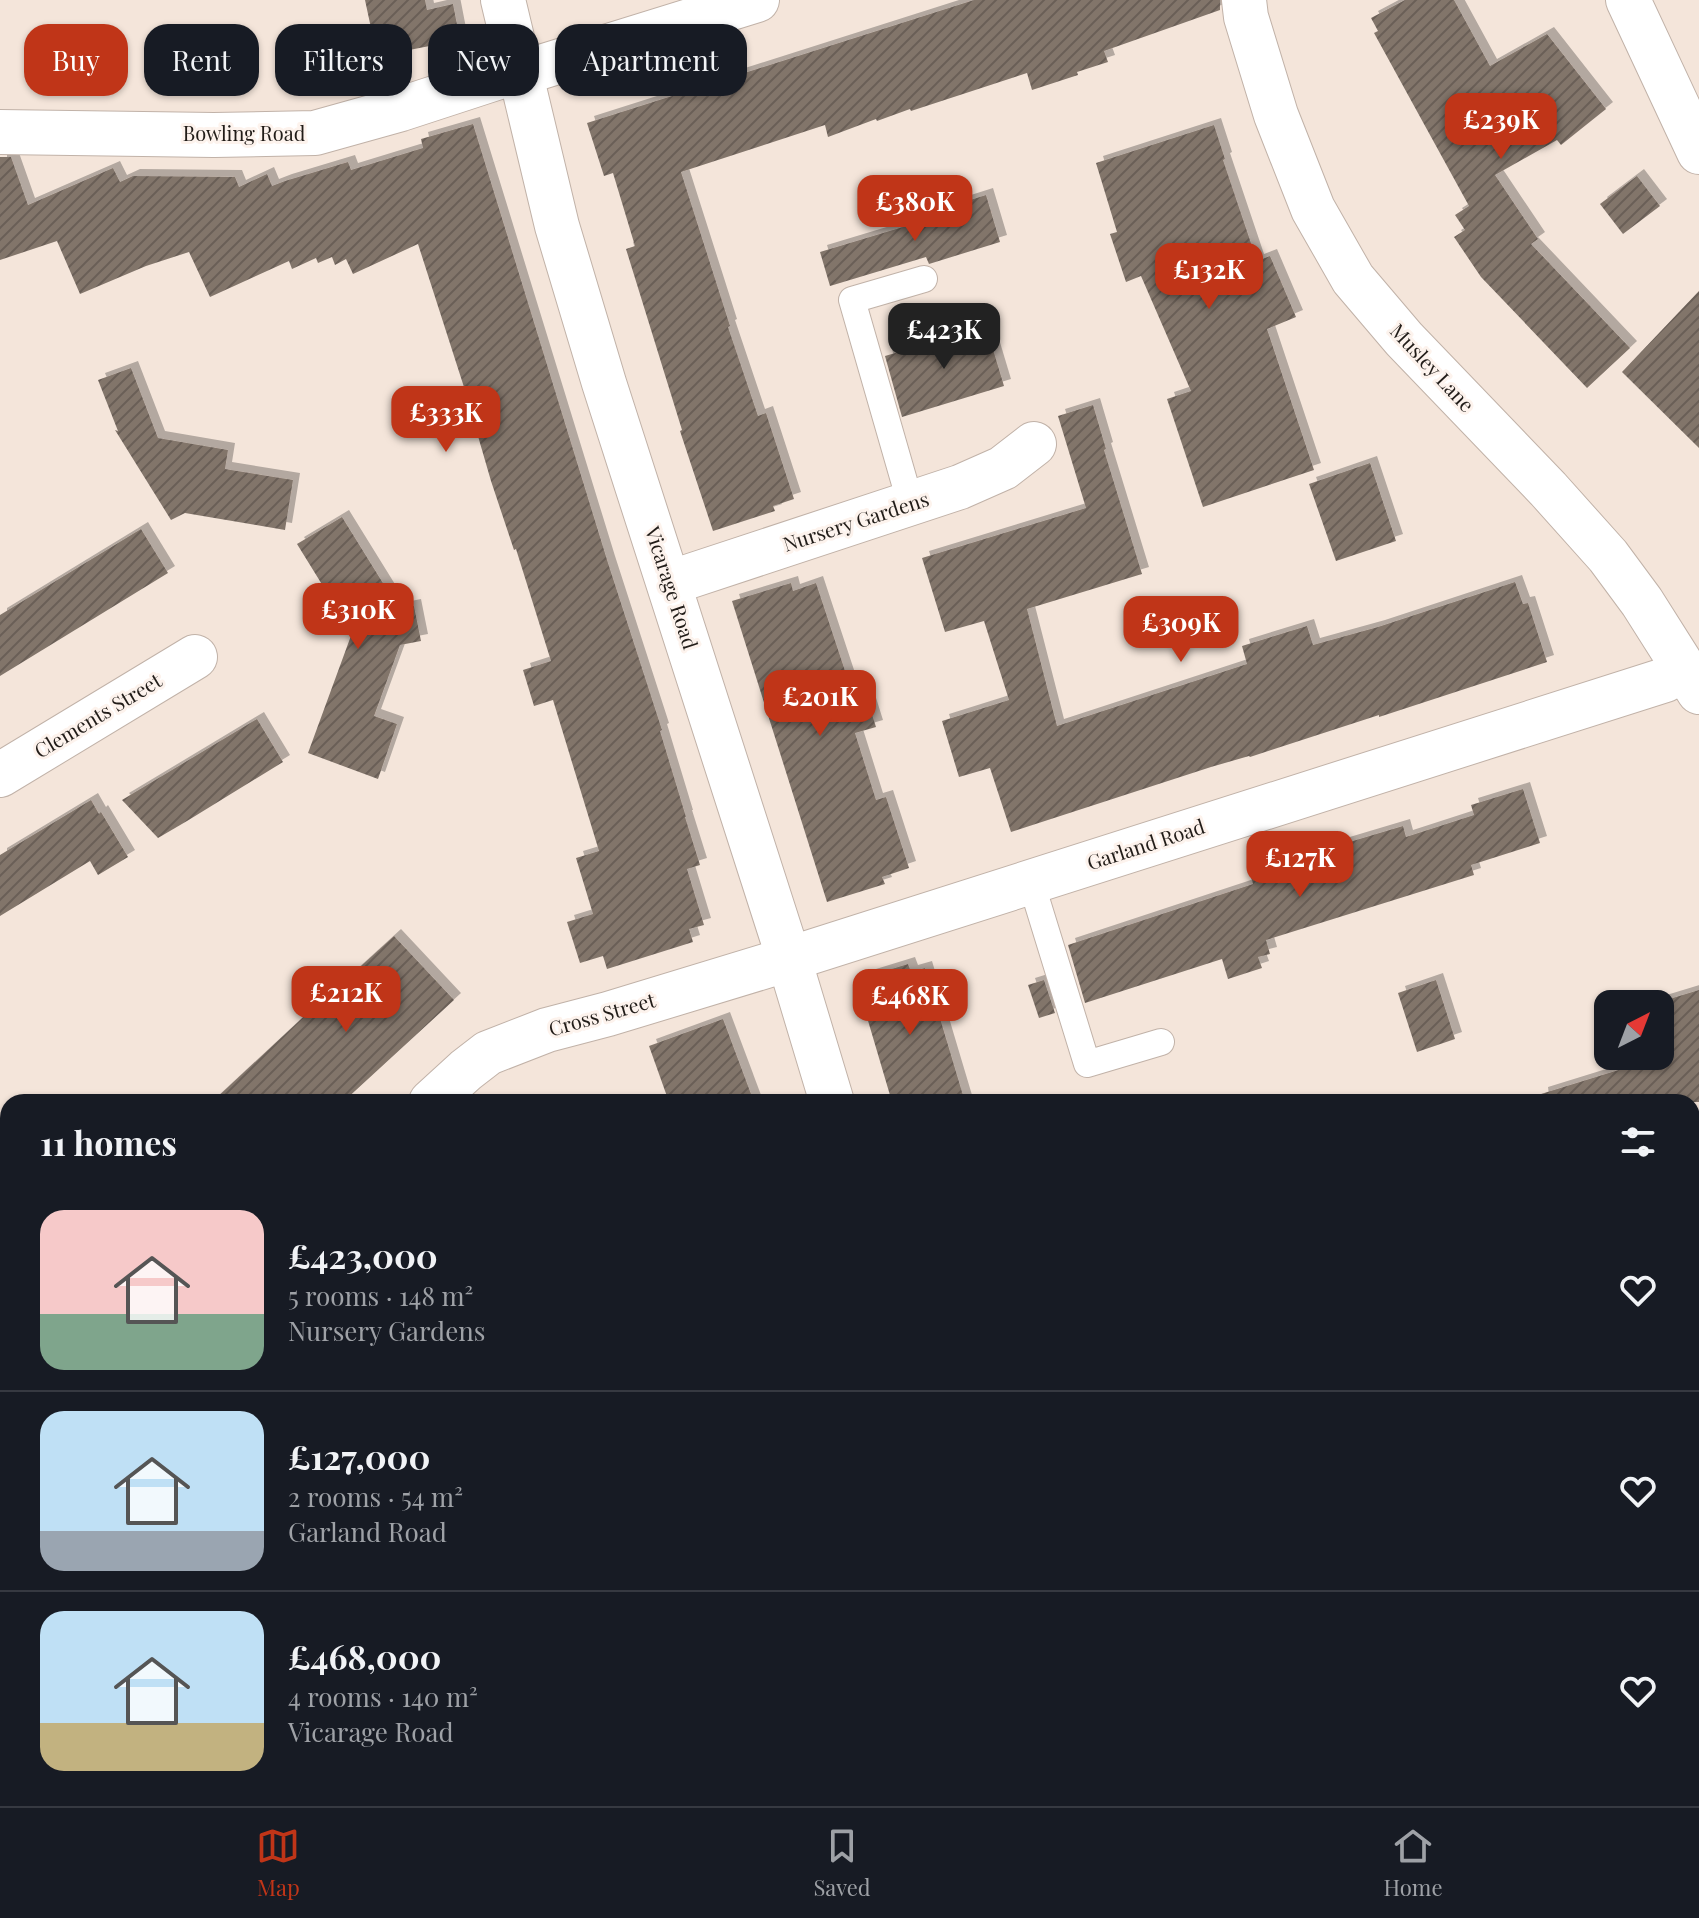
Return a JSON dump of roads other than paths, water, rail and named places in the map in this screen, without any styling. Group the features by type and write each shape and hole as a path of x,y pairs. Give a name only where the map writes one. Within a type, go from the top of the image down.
{"street":[{"name":"Vicarage Road","path":"503,0 509,24"},
{"name":"Bowling Road","path":"539,67 757,0"},
{"name":"Musley Lane","path":"1244,0 1246,17 1276,115 1302,182 1313,209 1353,279 1404,339 1608,556 1642,602 1692,681"},
{"path":"1628,0 1699,152"},
{"name":"Bowling Road","path":"0,132 315,133 439,96"},
{"name":"Vicarage Road","path":"526,96 557,226 604,383 830,1094"},
{"name":"Nursery Gardens","path":"669,583 960,487 1003,468 1034,444"},
{"name":"Clements Street","path":"0,775 195,657"},
{"name":"Garland Road","path":"789,959 1665,680 1692,681"},
{"name":"Cross Street","path":"440,1094 488,1053 547,1030 789,959"}],"lane":[{"path":"911,505 852,300 924,279"},
{"path":"1031,882 1087,1064 1161,1042"}]}
